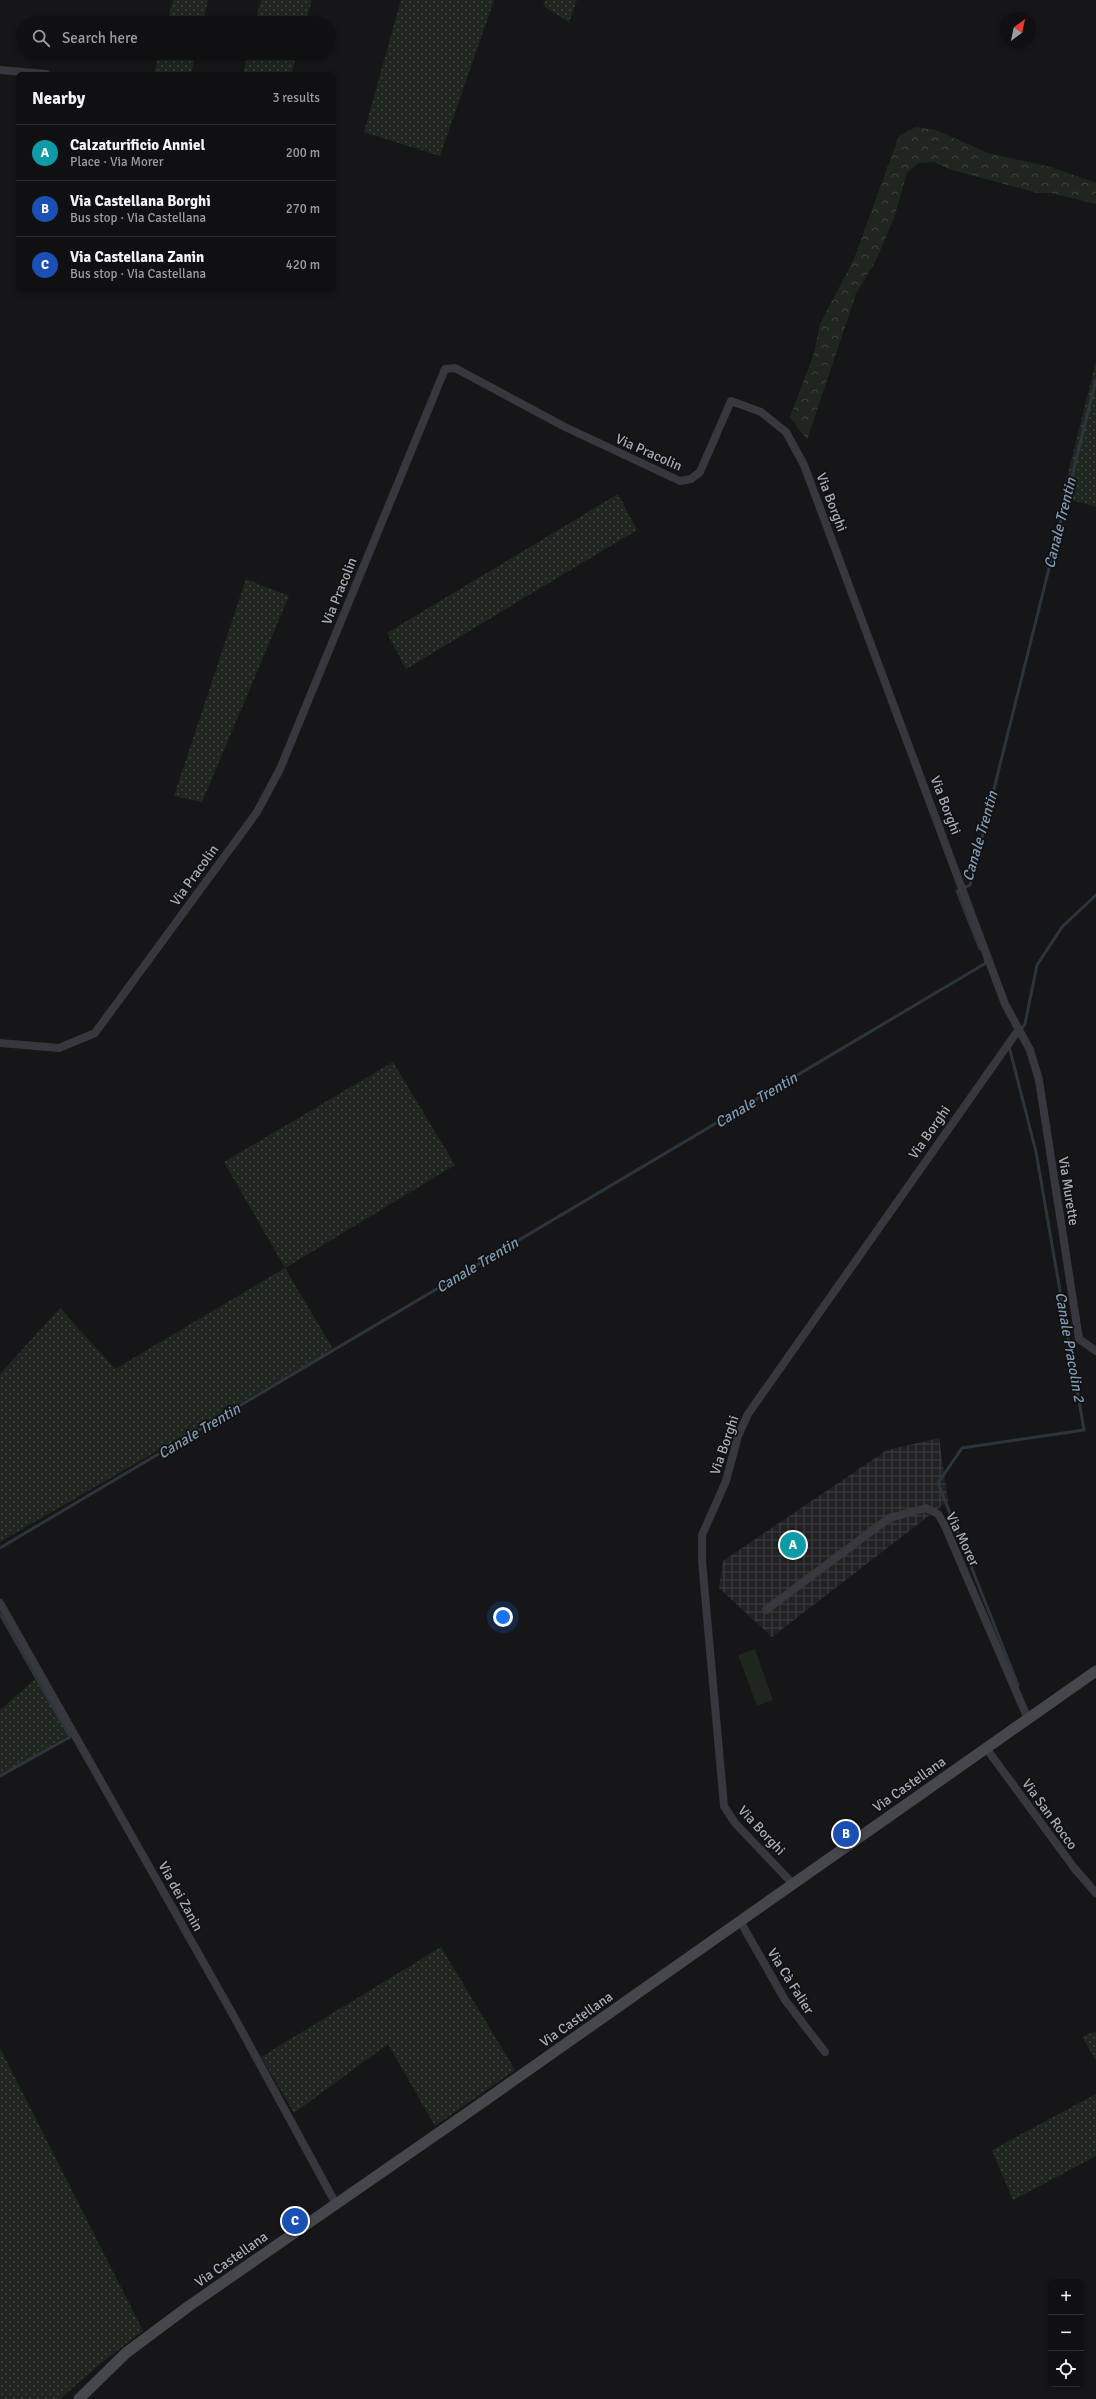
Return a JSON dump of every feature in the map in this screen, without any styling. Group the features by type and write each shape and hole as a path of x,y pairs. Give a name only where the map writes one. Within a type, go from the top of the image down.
{"main road":[{"name":"Via Castellana","path":"79,2399 126,2353 188,2306 336,2204 1096,1671"}],"street":[{"path":"0,70 23,72"},
{"name":"Via Pracolin","path":"0,1043 59,1048 95,1033 257,812 280,769 446,369 455,368 565,428 680,481 691,479 700,472 731,401"},
{"name":"Via Borghi","path":"731,401 761,412 786,432 804,465 975,919 1005,1004 1019,1029 748,1414 738,1436 726,1481 702,1535 702,1561 724,1806 735,1824 793,1884"},
{"name":"Via Murette","path":"1019,1029 1030,1050 1039,1080 1079,1339 1096,1351"},
{"name":"Via Morer","path":"766,1610 889,1518 926,1508 938,1514 944,1524 1028,1719"},
{"name":"Via dei Zanin","path":"0,1603 232,2013 336,2204"},
{"name":"Via San Rocco","path":"986,1748 1074,1869 1096,1893"},
{"name":"Via Cà Falier","path":"740,1921 785,2000 825,2052"}],"shaded area":[{"path":"939,1438 948,1501 772,1637 719,1588 723,1561 887,1450"}],"green space":[{"path":"173,0 208,0 205,16 169,16"},
{"path":"261,0 312,0 307,16 257,16"},
{"path":"401,0 494,0 440,156 364,132"},
{"path":"545,0 577,0 569,22 543,6"},
{"path":"157,60 194,60 191,72 154,72"},
{"path":"246,60 295,60 292,72 243,72"},
{"path":"916,127 936,130 988,153 1051,167 1096,183 1096,204 1051,193 1038,193 952,170 933,162 918,163 907,173 894,218 876,260 856,294 807,440 790,417 814,353 820,324 854,259 899,136"},
{"path":"1096,361 1096,507 1062,497"},
{"path":"618,494 637,530 406,669 387,633"},
{"path":"246,579 289,596 202,802 174,796"},
{"path":"393,1062 455,1165 285,1268 224,1162"},
{"path":"285,1268 333,1349 0,1542 0,1374 60,1308 115,1369"},
{"path":"755,1649 773,1700 757,1706 738,1655"},
{"path":"42,1673 74,1732 0,1776 0,1710"},
{"path":"441,1947 515,2070 435,2126 388,2044 294,2113 261,2057"},
{"path":"1096,2031 1096,2060 1082,2037"},
{"path":"0,2048 143,2331 100,2364 60,2399 0,2399"},
{"path":"1096,2094 1096,2156 1013,2200 992,2150"}],"waterway":[{"name":"Canale Trentin","path":"980,949 957,891 970,885 1096,380"},
{"name":"Canale Pracolin 2","path":"1020,1031 1025,1024 1037,965 1062,927 1096,895"},
{"name":"Canale Trentin","path":"0,1548 986,963 985,960"},
{"name":"Canale Pracolin 2","path":"1009,1046 1036,1152 1084,1430 962,1448 938,1483 1018,1685"},
{"name":"Canale Trentin","path":"0,1614 70,1737 0,1776"}],"place":[{"name":"Calzaturificio Anniel","path":"793,1545"},
{"name":"Via Castellana Borghi","path":"846,1834"},
{"name":"Via Castellana Zanin","path":"295,2221"}]}
